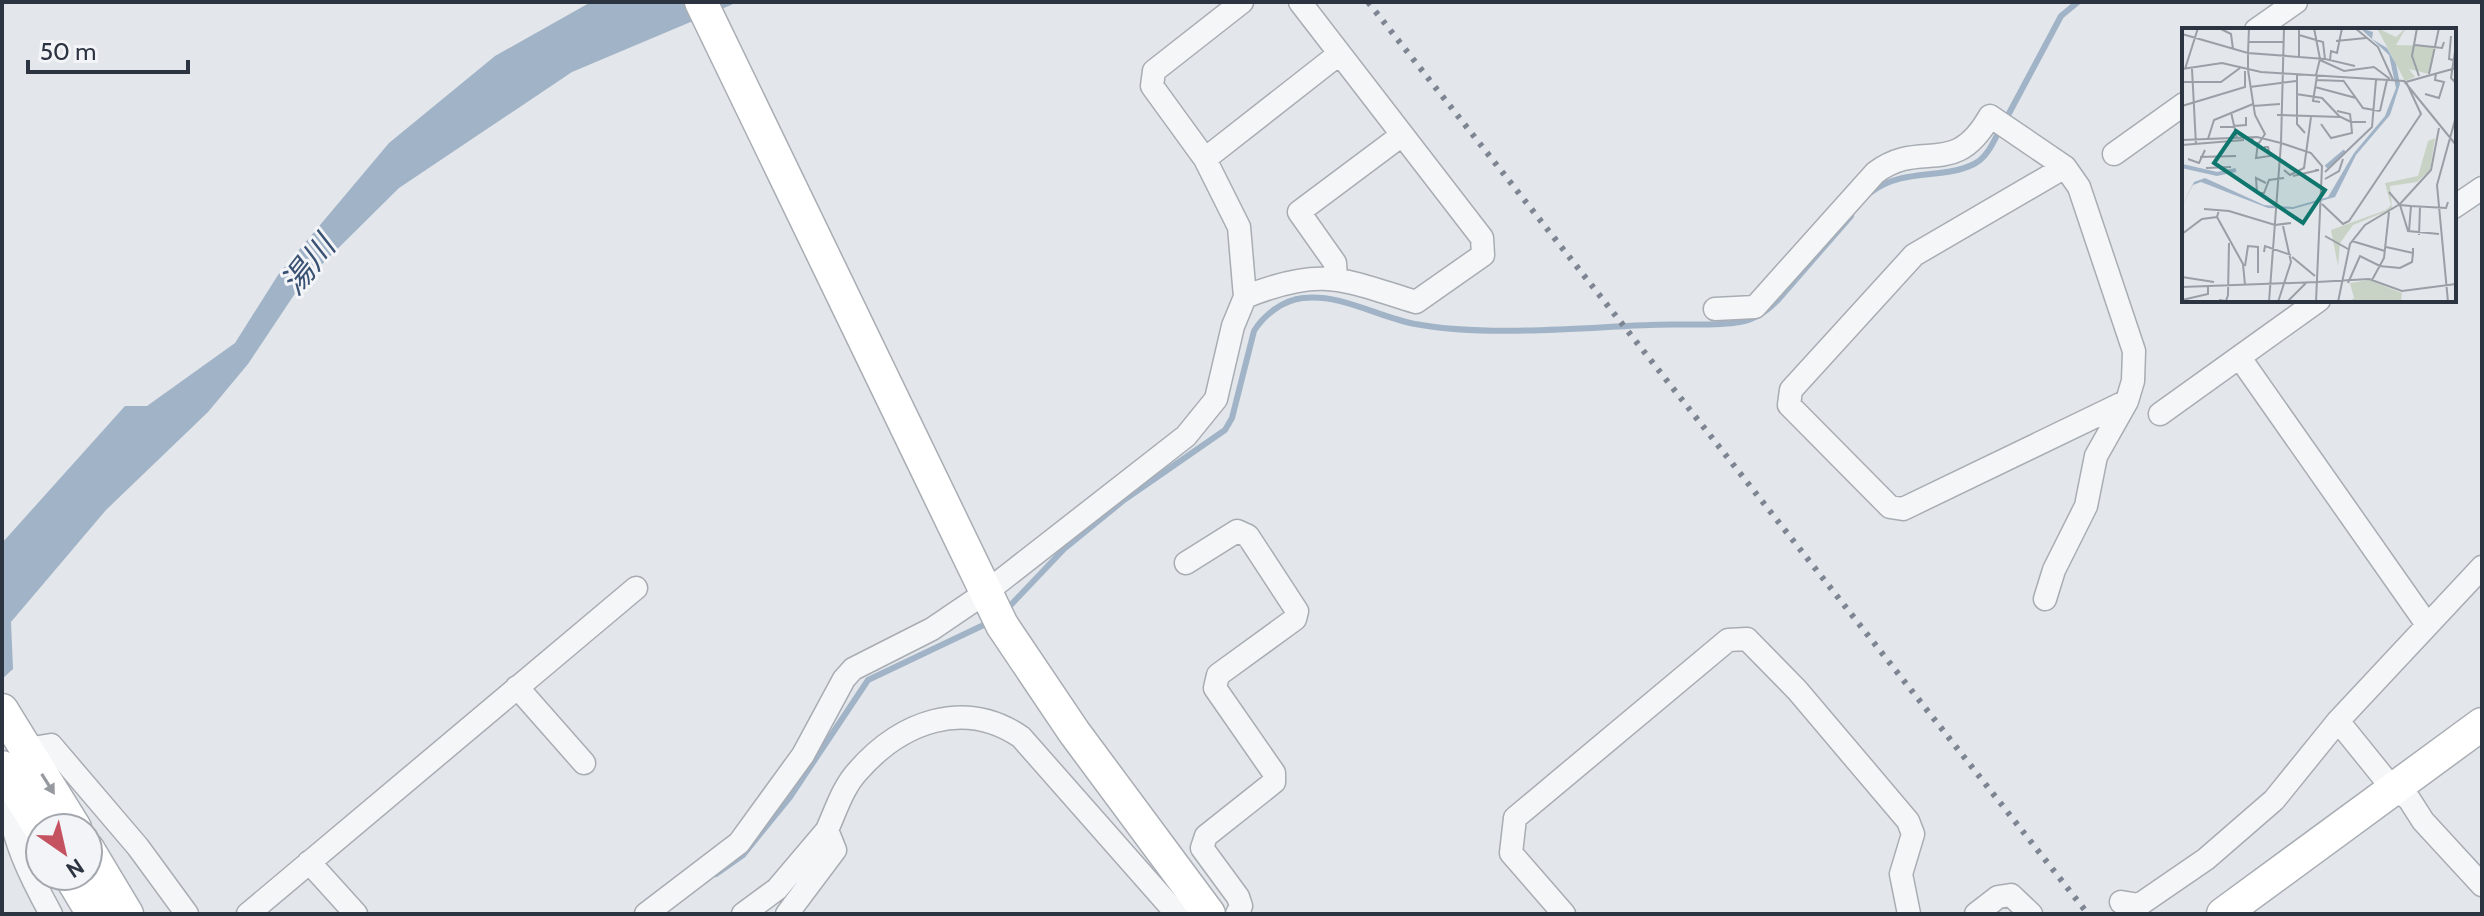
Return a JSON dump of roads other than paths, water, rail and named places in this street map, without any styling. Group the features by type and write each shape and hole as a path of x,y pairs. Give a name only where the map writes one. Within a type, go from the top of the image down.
{"street":[{"path":"701,2 992,606 1074,732 1209,914"},
{"path":"646,914 739,843 803,755 844,679 853,669 932,629 992,606 1186,436 1216,399 1233,326 1245,297 1239,227 1205,159 1152,86 1154,71 1242,2"},
{"path":"1245,297 1310,276 1336,278 1416,302 1483,255 1482,238 1300,2"},
{"path":"2258,28 2272,9 2296,2"},
{"path":"1205,159 1339,54"},
{"path":"2114,154 2182,105"},
{"path":"1715,309 1755,307 1887,164 1901,158 1953,155 1977,138 1990,116 2065,167 2079,187 2134,351 2133,381 2127,401 2096,456 2086,506 2054,570 2045,599"},
{"path":"1336,278 1335,263 1299,212 1402,135"},
{"path":"2065,167 1914,255 1791,390 1789,405 1890,507 1903,509 2127,401"},
{"path":"2456,206 2482,188"},
{"path":"2160,414 2316,302"},
{"path":"2240,358 2426,623"},
{"path":"1186,563 1237,531 1248,536 1297,611 1295,619 1218,675 1215,688 1274,773 1274,782 1206,836 1202,848 1238,897 1241,906 1237,914"},
{"path":"2121,902 2139,905 2206,859 2274,800 2338,721 2426,623 2482,567"},
{"path":"248,914 636,588"},
{"path":"1564,914 1511,853 1515,818 1728,640 1747,639 1797,690 1908,821 1913,834 1901,874 1909,914"},
{"path":"517,687 584,763"},
{"path":"2,710 34,812"},
{"path":"743,914 777,889 827,830 857,771 897,737 948,718 967,715 1003,724 1021,737 1177,914"},
{"path":"2338,721 2393,789 2409,799 2423,821 2482,885"},
{"path":"2223,914 2482,724"},
{"path":"17,762 51,745 138,847 187,914"},
{"path":"17,762 61,812"},
{"path":"17,762 9,812 35,885 51,914"},
{"path":"787,914 835,850 827,830"},
{"path":"309,862 356,914"},
{"path":"104,876 127,914"},
{"path":"80,892 93,914"},
{"path":"1976,914 1998,897 2011,895 2031,914"}],"water":[{"name":"湯川","path":"591,2 738,2 572,72 399,188 300,286 248,364 208,412 106,510 11,622 13,669 2,679 2,543 125,406 147,406 235,343 278,275 389,143 495,56"}],"waterway":[{"path":"2006,119 2061,16 2078,2"},
{"path":"1871,192 1897,179 1949,172 1974,164 1993,144 2000,129"},
{"path":"1006,610 1064,549 1124,500 1225,430 1232,418 1254,331 1263,319 1281,305 1303,298 1332,299 1401,321 1471,330 1740,322 1760,314 1777,301 1851,216"},
{"path":"716,874 743,855 790,797 868,680 990,622"}],"railway":[{"path":"1368,2 2088,914"}]}
